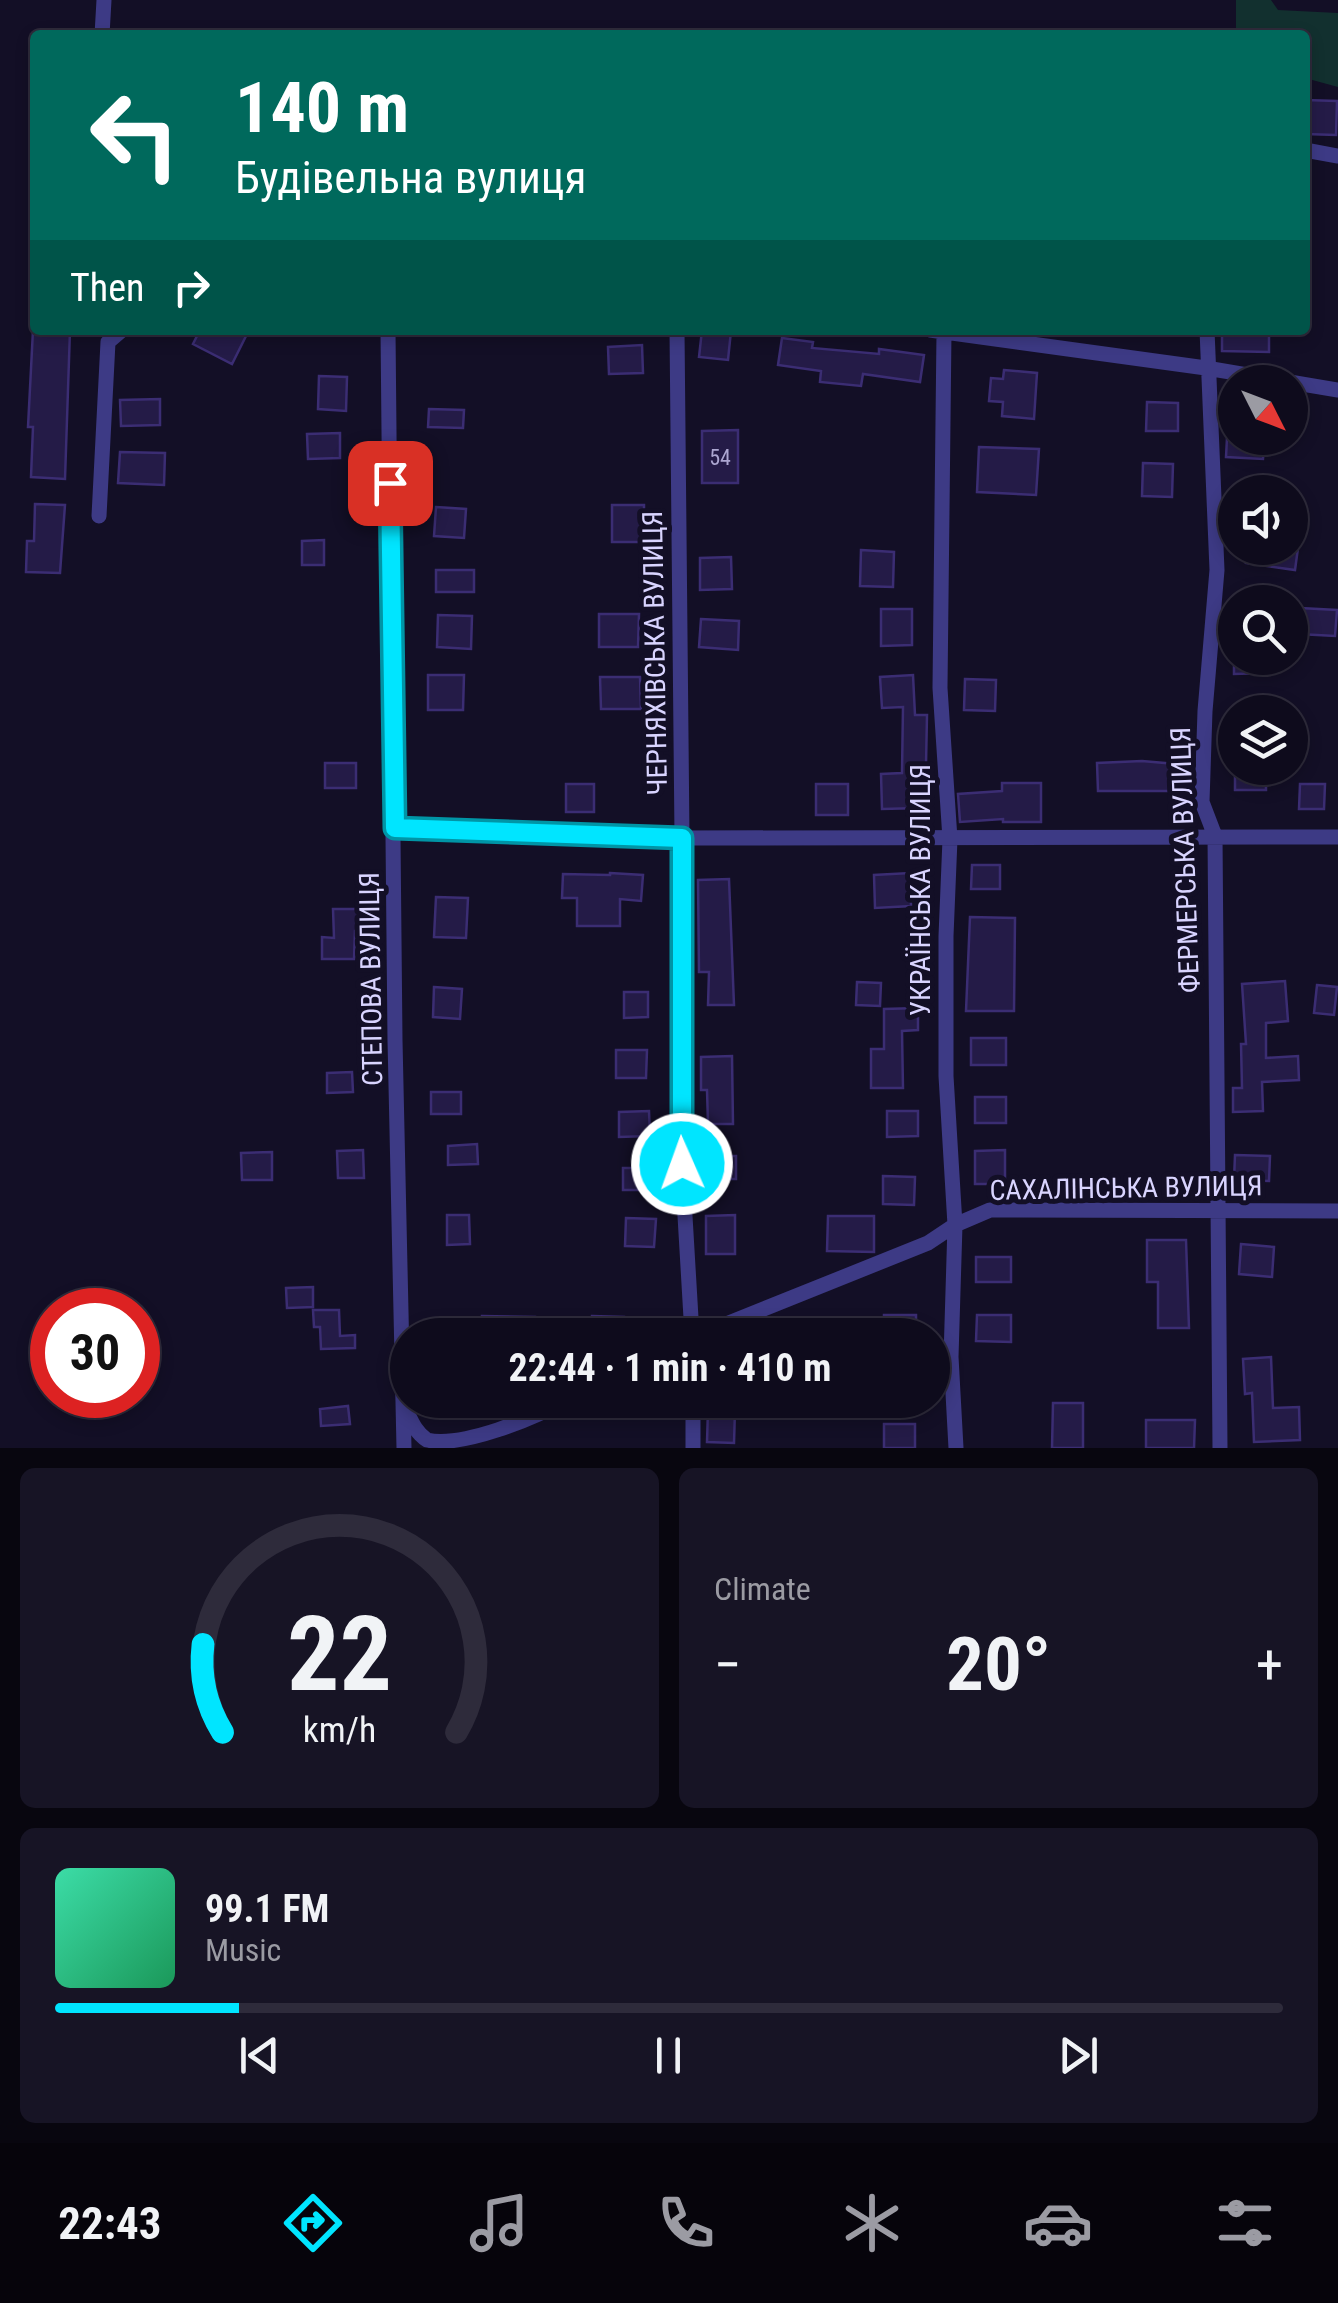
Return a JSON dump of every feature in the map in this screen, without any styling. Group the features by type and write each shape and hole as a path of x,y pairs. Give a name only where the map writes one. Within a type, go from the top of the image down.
{"street":[{"path":"102,30 104,0"},
{"path":"1310,151 1338,156"},
{"path":"99,516 108,342 116,335"},
{"name":"СТЕПОВА ВУЛИЦЯ","path":"388,335 401,1318"},
{"name":"ЧЕРНЯХІВСЬКА ВУЛИЦЯ","path":"677,335 682,838 680,1130 695,1318"},
{"name":"УКРАЇНСЬКА ВУЛИЦЯ","path":"937,335 940,688 950,840 946,1076 955,1225 951,1356 956,1448"},
{"path":"966,335 1338,390"},
{"name":"ФЕРМЕРСЬКА ВУЛИЦЯ","path":"1207,335 1217,570 1204,711 1202,802 1215,836 1220,1448"},
{"path":"395,828 682,838 1338,837"},
{"name":"САХАЛІНСЬКА ВУЛИЦЯ","path":"739,1318 928,1243 955,1225 990,1210 1218,1208 1338,1212"},
{"name":"СТЕПОВА ВУЛИЦЯ","path":"403,1418 404,1448"},
{"path":"410,1418 417,1432 431,1444 453,1447 480,1443 534,1418"},
{"path":"693,1418 693,1448"}],"green space":[{"path":"1236,0 1271,0 1278,10 1338,13 1338,87 1310,79 1310,30 1236,30"}],"building":[{"path":"1310,100 1337,101 1336,135 1310,134"},
{"path":"33,335 70,335 65,479 31,477 33,427 28,427"},
{"path":"198,335 246,335 232,364 193,344"},
{"path":"701,335 731,335 728,360 699,357"},
{"path":"1222,335 1269,335 1269,352 1222,351"},
{"path":"782,338 813,342 812,348 879,354 879,349 924,355 920,382 863,374 861,386 820,382 821,371 778,365"},
{"path":"642,345 643,373 609,374 608,347"},
{"path":"1004,370 1037,373 1034,419 1002,416 1003,402 989,401 991,378 1003,379"},
{"path":"319,376 347,377 346,411 318,409"},
{"path":"160,399 160,425 121,426 120,400"},
{"path":"1147,402 1178,403 1178,431 1146,431"},
{"path":"429,409 464,410 463,428 428,427"},
{"path":"738,430 738,483 702,483 702,431"},
{"path":"340,433 340,458 308,459 307,434"},
{"path":"979,447 1039,449 1036,495 977,492"},
{"path":"120,452 165,453 164,485 118,483"},
{"path":"1226,455 1263,455 1263,459"},
{"path":"1143,463 1173,464 1172,497 1142,496"},
{"path":"35,504 65,505 60,573 26,572 27,541 34,541"},
{"path":"612,505 644,505 644,542 612,542"},
{"path":"436,507 466,509 464,538 434,536"},
{"path":"324,540 324,565 302,565 302,541"},
{"path":"861,550 894,552 893,587 860,586"},
{"path":"731,557 732,589 700,590 700,558"},
{"path":"1260,565 1296,565 1295,570"},
{"path":"436,570 474,570 474,592 436,592"},
{"path":"1308,608 1337,610 1335,636 1308,634"},
{"path":"881,609 912,609 912,645 881,646"},
{"path":"599,614 639,614 638,647 599,647"},
{"path":"438,615 472,616 471,649 437,647"},
{"path":"701,619 739,621 738,650 699,647"},
{"path":"428,675 464,675 463,710 428,710"},
{"path":"913,675 915,715 927,715 926,765 920,765 921,808 882,809 881,774 902,773 903,707 882,708 880,677"},
{"path":"600,677 640,677 641,709 601,709"},
{"path":"965,679 996,680 995,711 964,710"},
{"path":"325,763 356,763 356,788 325,788"},
{"path":"1097,763 1187,765 1186,791 1098,791"},
{"path":"1002,783 1041,783 1041,822 960,822 958,794 1002,791"},
{"path":"566,784 594,784 594,812 566,812"},
{"path":"816,784 848,784 848,815 816,815"},
{"path":"1325,784 1324,809 1299,809 1300,785"},
{"path":"1235,785 1266,785 1266,790 1235,790"},
{"path":"972,865 1000,865 1000,889 971,889"},
{"path":"910,873 911,906 875,908 874,875"},
{"path":"563,874 643,875 641,901 620,899 620,926 577,926 577,898 562,898"},
{"path":"729,879 734,1005 708,1005 709,972 699,972 698,880"},
{"path":"436,897 468,898 466,938 434,937"},
{"path":"333,909 376,909 377,931 355,931 354,959 322,959 322,937 334,938"},
{"path":"970,917 1015,918 1014,1011 966,1011"},
{"path":"1285,981 1288,1021 1266,1023 1266,1058 1298,1056 1299,1080 1262,1082 1263,1111 1233,1112 1233,1088 1242,1088 1241,1044 1246,1044 1242,984"},
{"path":"857,982 881,983 880,1006 856,1005"},
{"path":"1317,985 1337,987 1334,1015 1314,1013"},
{"path":"434,987 462,989 460,1019 433,1017"},
{"path":"624,992 648,992 648,1017 624,1018"},
{"path":"918,1008 918,1030 902,1031 903,1088 871,1088 871,1049 884,1049 884,1009"},
{"path":"971,1038 1006,1038 1006,1065 971,1065"},
{"path":"616,1050 647,1050 646,1078 616,1078"},
{"path":"732,1056 733,1124 708,1124 707,1090 701,1090 701,1057"},
{"path":"352,1072 353,1092 327,1093 327,1073"},
{"path":"431,1092 461,1092 461,1114 431,1114"},
{"path":"975,1097 1006,1097 1006,1123 975,1123"},
{"path":"649,1111 650,1136 619,1137 619,1112"},
{"path":"887,1111 918,1111 918,1136 887,1137"},
{"path":"477,1144 478,1164 448,1165 448,1146"},
{"path":"363,1150 364,1178 338,1178 337,1151"},
{"path":"1005,1150 1005,1184 975,1184 975,1151"},
{"path":"272,1152 272,1180 242,1180 241,1153"},
{"path":"1235,1155 1270,1156 1269,1181 1234,1180"},
{"path":"701,1156 736,1156 736,1179 702,1179"},
{"path":"623,1168 653,1168 653,1190 623,1190"},
{"path":"883,1176 915,1177 914,1205 883,1204"},
{"path":"447,1215 469,1215 470,1244 447,1245"},
{"path":"735,1215 735,1254 706,1254 706,1216"},
{"path":"828,1216 874,1216 874,1252 827,1251"},
{"path":"626,1218 656,1219 654,1247 625,1246"},
{"path":"1147,1240 1186,1240 1189,1328 1158,1328 1158,1282 1147,1282"},
{"path":"1241,1244 1274,1247 1272,1277 1239,1274"},
{"path":"976,1257 1011,1257 1011,1282 976,1282"},
{"path":"313,1287 313,1307 287,1308 286,1288"},
{"path":"313,1310 339,1310 340,1336 355,1335 355,1348 321,1349 320,1327 314,1327"},
{"path":"884,1315 916,1315 916,1318"},
{"path":"977,1315 1011,1315 1011,1342 976,1341"},
{"path":"482,1316 535,1317 535,1318"},
{"path":"1271,1357 1273,1408 1299,1407 1300,1440 1254,1442 1252,1393 1245,1394 1243,1359"},
{"path":"1053,1403 1083,1403 1083,1448 1052,1448"},
{"path":"348,1406 350,1424 321,1426 320,1409"},
{"path":"708,1418 735,1418 734,1443 707,1442"},
{"path":"1146,1420 1195,1420 1194,1448 1146,1448"},
{"path":"884,1424 915,1424 915,1448 884,1448"}],"route":[{"path":"390,483 395,828 682,838 682,1164"}]}
